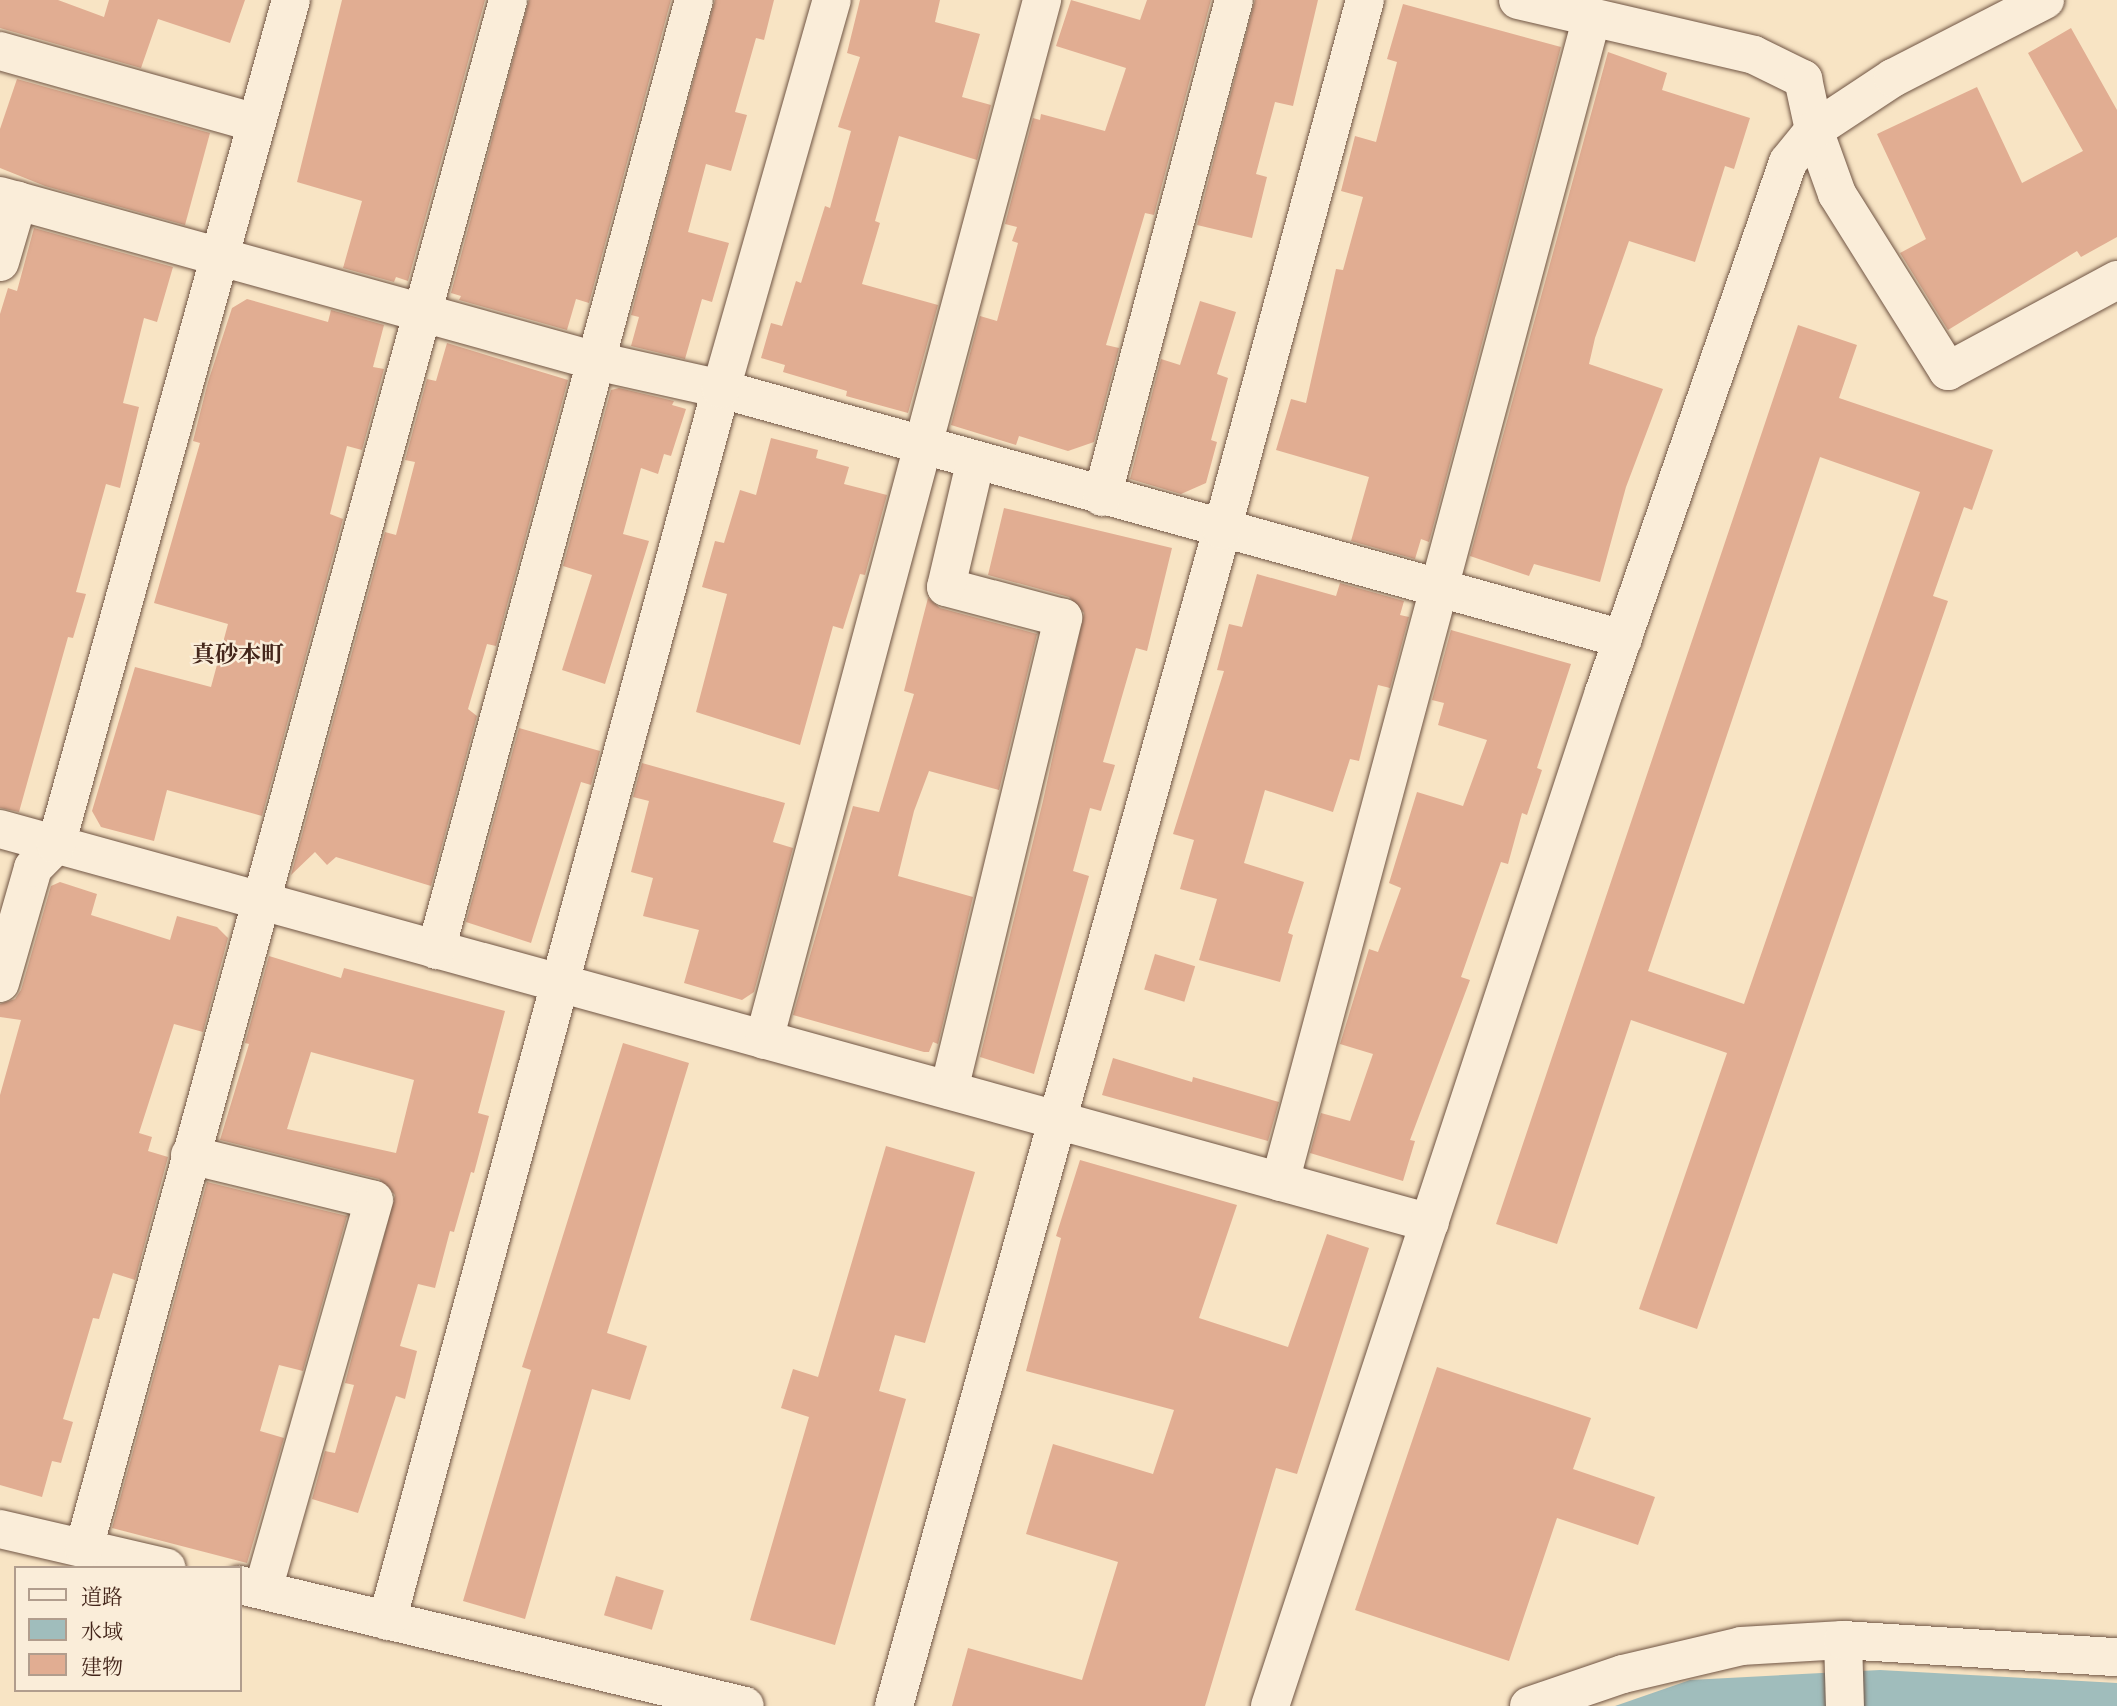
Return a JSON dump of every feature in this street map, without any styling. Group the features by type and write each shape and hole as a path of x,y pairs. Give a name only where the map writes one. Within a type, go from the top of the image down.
{"street":[{"path":"0,983 33,867 56,845 290,0"},
{"path":"84,1548 508,0"},
{"path":"436,950 694,0"},
{"path":"387,1621 721,389 832,0"},
{"path":"764,1040 919,447 1042,0"},
{"path":"1102,497 1234,0"},
{"path":"894,1706 1055,1120 1222,530 1365,0"},
{"path":"1518,0 1754,55 1803,79 1814,130 1838,194 1948,370 2117,280"},
{"path":"1270,1706 1623,639 1770,203 1788,162 1814,130 1893,78 2045,0"},
{"path":"1280,1182 1442,589 1592,17"},
{"path":"0,51 256,123"},
{"path":"0,262 9,199 596,361 721,389 975,463 1623,639"},
{"path":"949,1090 1063,618 946,587 975,463"},
{"path":"0,830 1430,1223"},
{"path":"190,1155 374,1200 252,1588 744,1706"},
{"path":"0,1529 159,1566"},
{"path":"1529,1706 1623,1674 1741,1646 2117,1657"},
{"path":"1843,1651 1845,1706"}],"water":[{"path":"1880,1670 2117,1683 2117,1706 1615,1706 1690,1680"}],"building":[{"path":"0,0 58,0 104,17 109,0 245,0 230,43 158,19 141,68 0,28"},
{"path":"342,0 485,0 408,281 396,277 394,282 343,268 362,201 297,182"},
{"path":"529,0 671,0 589,303 576,299 567,330 459,300 461,296 451,293"},
{"path":"715,0 774,0 764,40 756,38 735,112 747,115 731,171 706,164 688,232 729,243 712,302 702,299 685,359 631,346 639,317 631,315"},
{"path":"860,0 940,0 935,22 980,34 962,97 991,105 977,160 899,136 875,221 880,223 862,284 938,305 908,413 846,396 847,391 783,372 785,365 761,358 771,323 782,326 796,281 801,283 825,206 830,208 851,131 838,127 860,57 847,53"},
{"path":"1071,0 1140,20 1147,0 1211,0 1154,215 1145,213 1106,345 1119,348 1094,442 1068,451 1019,436 1016,445 951,425 980,316 997,321 1018,243 1012,241 1017,227 1005,224 1033,118 1040,120 1041,114 1105,131 1126,68 1056,46"},
{"path":"1255,0 1318,0 1293,106 1275,102 1256,174 1267,177 1252,238 1197,225"},
{"path":"1403,4 1561,47 1429,542 1421,539 1415,559 1351,541 1369,477 1276,450 1291,399 1306,403 1336,269 1343,270 1363,197 1341,191 1355,136 1376,142 1397,62 1387,59"},
{"path":"2071,28 2117,110 2117,237 2081,257 2077,251 1948,330 1900,253 1926,239 1877,134 1977,87 2022,183 2083,151 2028,53"},
{"path":"1608,52 1667,73 1662,90 1750,118 1734,169 1725,166 1695,262 1629,241 1595,338 1589,364 1663,389 1626,487 1600,582 1534,564 1529,576 1470,556"},
{"path":"17,79 210,133 185,225 45,186 0,168 0,129"},
{"path":"34,228 173,267 157,322 144,318 123,403 139,407 120,488 106,484 76,592 86,594 73,638 68,637 19,812 0,808 0,314 8,288 17,291"},
{"path":"247,299 328,322 331,310 384,325 373,367 384,369 362,450 347,446 330,514 343,519 262,816 167,790 154,841 101,827 92,811 135,667 211,687 228,624 154,603 200,443 193,441 208,382 232,308"},
{"path":"1200,301 1236,312 1217,374 1228,378 1211,440 1217,442 1206,483 1181,494 1130,479 1161,359 1180,365"},
{"path":"1798,325 1857,345 1839,398 1993,450 1972,510 1964,507 1933,596 1948,601 1697,1329 1639,1309 1727,1053 1631,1020 1557,1244 1496,1224","holes":["1820,457 1920,492 1744,1004 1648,971"]},
{"path":"447,343 568,380 496,646 487,644 468,709 477,716 431,886 336,857 327,865 315,852 291,875 385,532 396,535 415,462 405,460 427,379 436,381"},
{"path":"619,388 674,401 672,405 686,409 671,456 664,454 658,474 641,468 623,534 649,541 605,684 562,670 592,575 563,566 611,390"},
{"path":"771,438 818,450 816,458 849,467 844,484 887,495 865,575 860,574 843,629 833,626 800,745 696,712 727,594 702,587 715,541 724,543 740,490 756,495"},
{"path":"1004,508 1172,548 1147,651 1136,648 1103,762 1115,765 1101,811 1090,808 1073,871 1089,876 1034,1074 980,1057 1043,801 1084,613 1069,597 988,575"},
{"path":"1257,574 1336,596 1340,583 1404,601 1400,615 1409,617 1390,688 1378,685 1359,761 1350,759 1333,812 1265,790 1244,863 1304,882 1288,933 1293,935 1280,982 1199,960 1217,899 1180,889 1194,840 1173,834 1224,671 1217,670 1229,624 1242,627"},
{"path":"928,598 940,608 1037,634 999,790 929,771 914,811 898,876 973,897 938,1044 933,1042 929,1052 924,1052 793,1015 853,806 879,812 914,694 904,691"},
{"path":"1451,630 1571,664 1537,768 1542,770 1527,815 1522,813 1508,864 1501,862 1461,977 1470,980 1410,1140 1415,1141 1403,1181 1310,1153 1321,1113 1350,1121 1373,1054 1340,1044 1369,949 1378,952 1401,888 1389,883 1417,792 1463,806 1487,740 1438,725 1444,703 1432,700"},
{"path":"519,728 600,751 591,785 581,782 531,943 466,922"},
{"path":"642,763 785,803 773,842 793,848 754,992 742,1000 684,983 699,930 643,916 653,878 631,872 649,801 633,797"},
{"path":"60,882 97,894 91,915 170,940 177,916 217,927 228,938 203,1032 174,1024 139,1133 152,1137 148,1151 168,1157 135,1280 113,1273 99,1319 93,1318 63,1419 73,1422 61,1463 52,1461 42,1497 0,1485 0,1095 21,1020 0,1017 0,1004 15,999 21,990 51,886"},
{"path":"1155,954 1195,966 1184,1002 1144,989"},
{"path":"269,956 341,978 344,968 505,1011 478,1113 489,1116 474,1173 471,1172 454,1232 450,1231 435,1288 418,1284 400,1346 417,1351 405,1399 396,1396 358,1513 312,1499 325,1451 335,1453 354,1385 345,1383 395,1195 379,1179 220,1140 249,1044 245,1043","holes":["311,1052 414,1080 396,1153 287,1129"]},
{"path":"623,1043 689,1063 607,1333 647,1346 630,1400 592,1389 525,1619 463,1601 531,1370 522,1367"},
{"path":"1113,1058 1192,1082 1193,1077 1279,1102 1268,1141 1102,1095"},
{"path":"886,1146 975,1172 925,1343 895,1335 879,1391 906,1399 835,1645 750,1620 809,1417 781,1408 793,1369 818,1377"},
{"path":"1080,1160 1237,1205 1199,1318 1288,1347 1327,1234 1369,1248 1297,1474 1276,1468 1205,1706 952,1706 968,1648 1082,1680 1118,1562 1026,1534 1053,1444 1153,1474 1174,1410 1026,1371 1061,1238 1056,1236"},
{"path":"207,1182 347,1216 303,1371 279,1365 260,1431 284,1438 247,1563 112,1528"},
{"path":"1437,1367 1591,1418 1573,1469 1655,1497 1638,1545 1557,1518 1509,1661 1355,1610"},
{"path":"616,1576 664,1591 652,1630 604,1615"}],"district":[{"name":"真砂本町","path":"238,654"}]}
